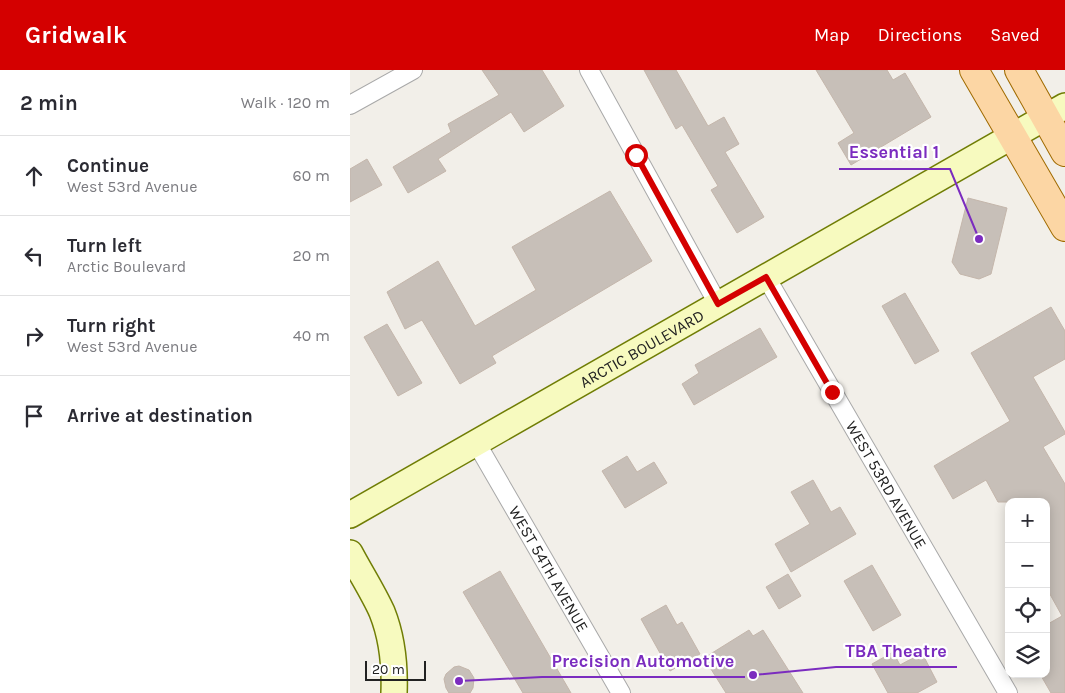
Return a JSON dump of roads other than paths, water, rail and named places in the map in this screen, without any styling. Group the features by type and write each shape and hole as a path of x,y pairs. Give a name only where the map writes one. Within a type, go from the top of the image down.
{"main road":[{"path":"974,70 1065,227"},
{"path":"1019,70 1055,112 1065,152"},
{"name":"ARCTIC BOULEVARD","path":"350,515 1055,112"},
{"path":"350,553 382,612 391,644 394,693"}],"street":[{"path":"350,105 413,70"},
{"path":"589,70 718,304"},
{"name":"WEST 53RD AVENUE","path":"766,277 1008,693"},
{"name":"WEST 54TH AVENUE","path":"477,444 621,693"}],"place":[{"name":"Essential 1","path":"979,239"},
{"name":"TBA Theatre","path":"753,675"},
{"name":"Precision Automotive","path":"459,681"}]}
